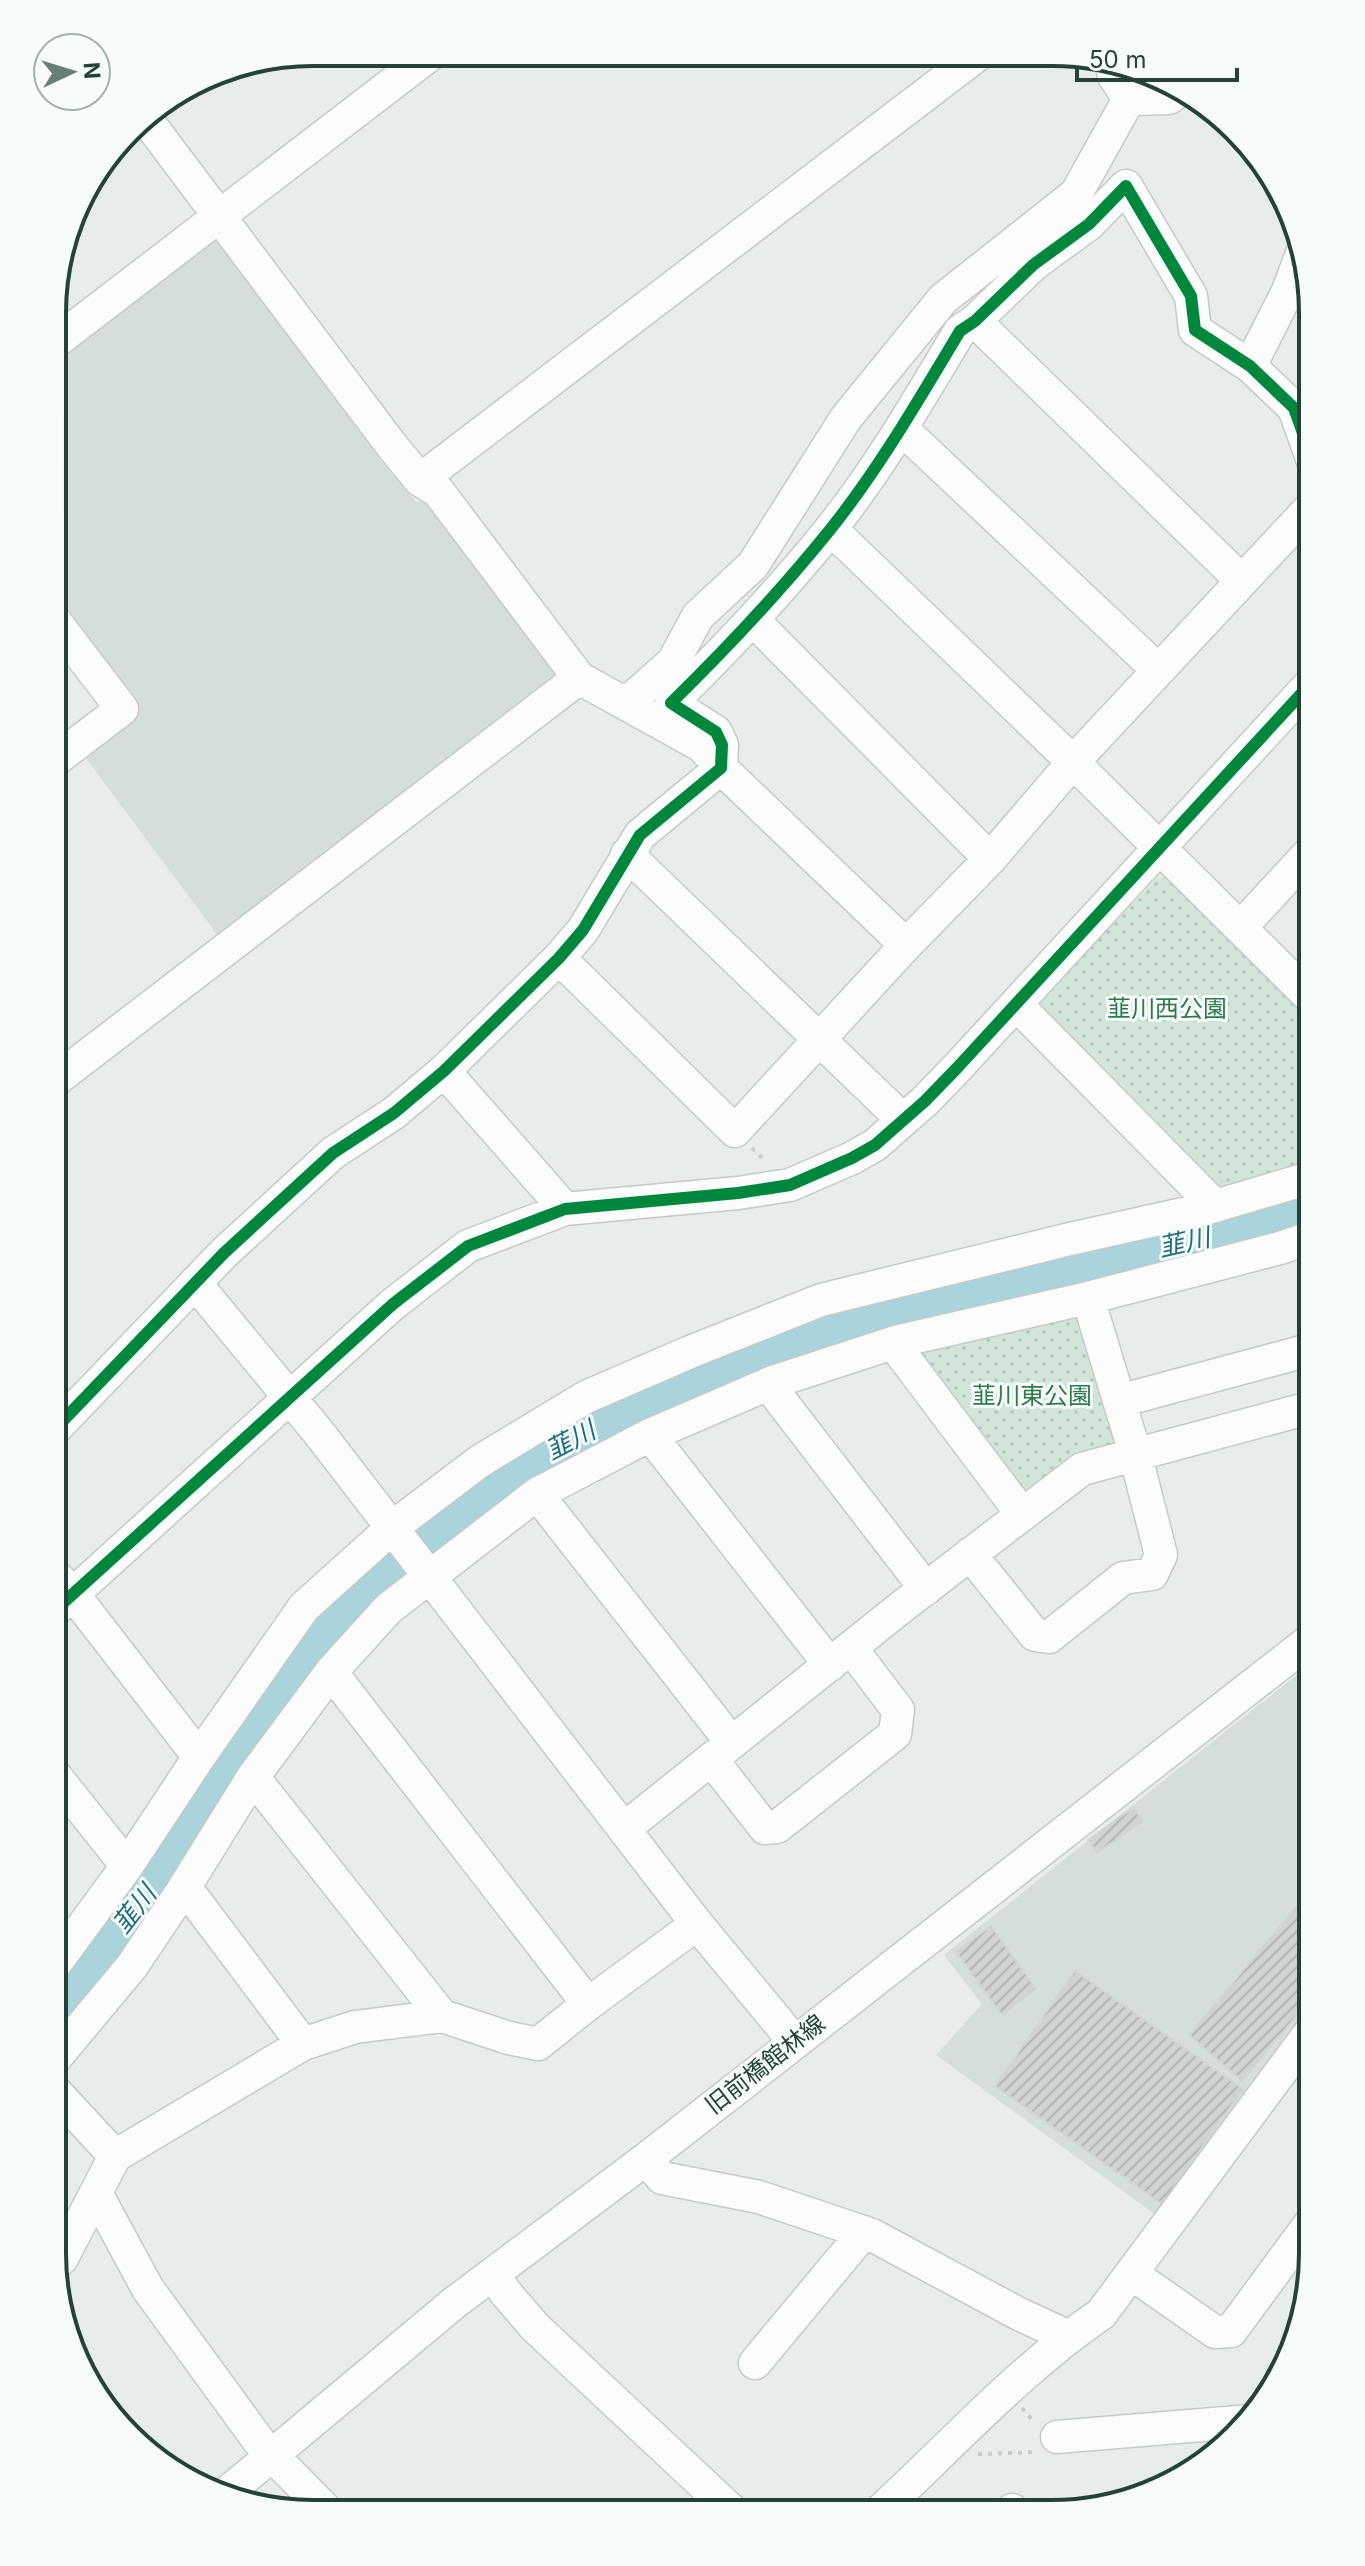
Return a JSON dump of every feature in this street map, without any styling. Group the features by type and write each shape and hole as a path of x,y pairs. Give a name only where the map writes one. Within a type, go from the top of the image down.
{"street":[{"path":"66,334 415,66"},
{"path":"420,480 963,66"},
{"path":"1114,74 1129,99"},
{"path":"1129,99 1171,97"},
{"path":"627,703 673,662 698,616 753,565 846,418 943,299 1076,194 1129,99"},
{"path":"151,126 420,480 438,491 579,678 702,746 721,768 906,945"},
{"path":"66,1417 224,1253 333,1153 394,1113 444,1071 559,958 583,930 640,835 721,768 722,745 716,732 671,703 754,621 831,529 902,429 960,331 975,321 1033,265 1089,224 1126,186 1191,296 1195,330 1250,366 1294,408 1299,422"},
{"path":"1250,366 1295,271"},
{"path":"975,321 1242,581"},
{"path":"902,429 1158,670"},
{"path":"559,958 735,1131 906,945 990,859 1073,762 1299,520"},
{"path":"831,529 1299,985"},
{"path":"754,621 990,859"},
{"path":"66,636 122,709 66,752"},
{"path":"66,1072 579,678"},
{"path":"66,1588 393,1304 468,1246 565,1209 738,1193 790,1185 875,1145 957,1068 1299,696"},
{"path":"627,854 903,1120"},
{"path":"1241,927 1299,864"},
{"path":"1016,1004 1215,1206"},
{"path":"444,1071 565,1209"},
{"path":"66,1949 127,1866 304,1607 480,1461 586,1397 821,1300 1215,1206 1299,1181"},
{"path":"66,2045 132,1966 253,1777 331,1672 388,1609 429,1574 537,1494 650,1435 768,1384 893,1343 1088,1298 1299,1242"},
{"path":"195,1283 319,1433 697,1924 794,2041"},
{"path":"970,1554 1035,1635 1049,1637 1123,1578 1152,1574 1161,1555 1135,1453 1088,1298"},
{"path":"893,1343 1022,1514"},
{"path":"1119,1401 1298,1353"},
{"path":"768,1384 926,1589"},
{"path":"625,1828 840,1656 1082,1469 1298,1411"},
{"path":"537,1494 721,1751 765,1828 777,1827 895,1734 898,1710 840,1656 650,1435"},
{"path":"66,1600 199,1757"},
{"name":"旧前橋館林線","path":"234,2487 454,2303 646,2159 1298,1649"},
{"path":"331,1672 588,2004"},
{"path":"253,1777 442,2016"},
{"path":"66,1789 127,1866"},
{"path":"185,1887 303,2044"},
{"path":"66,2250 115,2156 303,2044 355,2027 442,2016 538,2044 697,1924"},
{"path":"891,2500 953,2440 1069,2337 1101,2314 1298,2057"},
{"path":"66,2105 115,2156"},
{"path":"646,2159 662,2178 759,2197 864,2232 1069,2337"},
{"path":"96,2193 148,2289 261,2444 315,2500"},
{"path":"755,2363 864,2232"},
{"path":"1132,2274 1215,2332 1231,2331 1298,2240"},
{"path":"494,2274 535,2327 710,2500"},
{"path":"1057,2437 1232,2423"}],"path":[{"path":"735,1131 790,1185"}],"shaded area":[{"path":"211,233 381,461 417,503 427,496 564,673 222,941 82,753 133,713 66,622 66,344"},
{"path":"1298,1674 1298,2031 1160,2218 936,2055 982,2004 944,1955"}],"green space":[{"name":"韮川西公園","path":"1171,876 1299,1003 1299,1167 1221,1191 1040,1018 1039,1002 1157,878"},
{"name":"韮川東公園","path":"1073,1311 1085,1318 1120,1444 1032,1498 1018,1496 913,1358 920,1346"}],"building":[{"path":"1133,1808 1143,1821 1097,1853 1088,1840"},
{"path":"1298,1905 1298,2014 1242,2081 1189,2035"},
{"path":"991,1926 1036,1989 1002,2015 956,1952"},
{"path":"1075,1971 1243,2089 1162,2204 995,2086"}],"waterway":[{"name":"韮川","path":"66,1998 137,1909 262,1720 329,1634 368,1594 441,1529 527,1463 597,1423 651,1397 706,1374 820,1335 935,1302 1194,1240 1299,1211"}],"cycle path":[{"path":"66,1417 224,1253 333,1153 394,1113 444,1071 559,958 583,930 640,835 721,768 722,745 716,732 671,703 752,620 829,531 882,458 960,331 975,321 1033,265 1089,224 1126,186 1191,296 1195,330 1250,366 1294,408 1299,422"},
{"path":"66,1600 393,1304 468,1246 565,1209 738,1193 790,1185 875,1145 957,1068 1299,696"}]}
